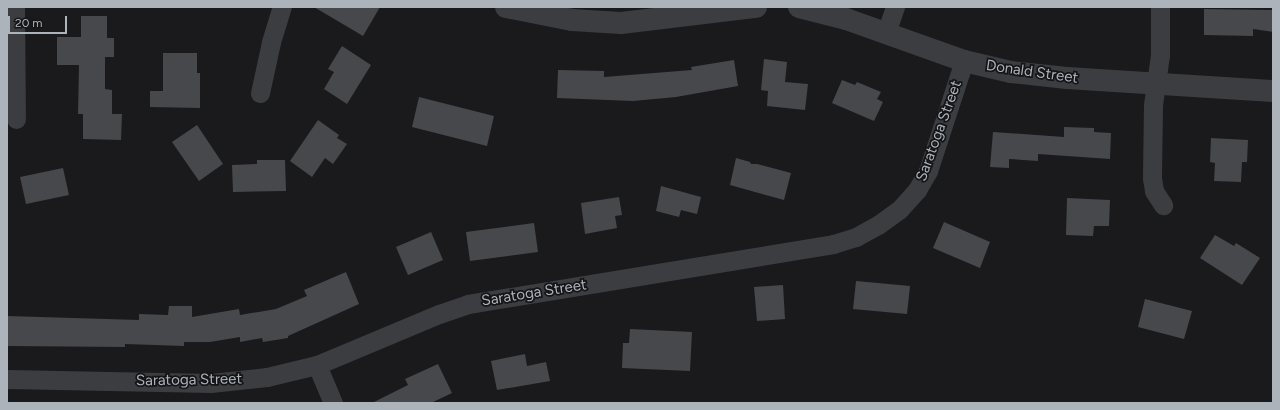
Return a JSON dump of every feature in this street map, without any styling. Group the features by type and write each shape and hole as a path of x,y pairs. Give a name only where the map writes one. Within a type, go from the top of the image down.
{"street":[{"path":"15,7 16,120"},
{"path":"260,93 271,42 282,7"},
{"path":"506,7 572,20 621,23 666,13 756,7"},
{"name":"Donald Street","path":"799,7 846,19 964,61 1011,72 1156,84 1273,91"},
{"path":"886,33 895,7"},
{"path":"1160,7 1160,55 1153,105 1152,185 1164,205"},
{"name":"Saratoga Street","path":"7,379 211,383 267,377 317,365 452,309 468,304 833,244 856,237 878,225 899,210 917,190 928,171 964,61"},
{"path":"317,365 333,403"}],"building":[{"path":"314,7 380,7 363,36"},
{"path":"1204,9 1273,10 1273,32 1253,29 1253,36 1204,35"},
{"path":"81,16 107,16 107,38 114,38 114,57 105,57 105,89 112,90 112,114 122,114 121,140 83,139 83,114 78,114 79,65 57,65 57,37 81,37"},
{"path":"342,46 371,65 347,104 324,89 334,72 328,69"},
{"path":"163,53 197,53 197,73 200,73 200,108 150,107 150,91 163,91"},
{"path":"764,59 787,62 785,82 808,84 805,110 767,106 768,91 761,90"},
{"path":"734,60 738,86 676,97 633,101 557,98 558,70 604,71 604,77 692,70 691,67"},
{"path":"842,80 855,85 857,82 881,92 877,99 883,102 874,121 832,103"},
{"path":"419,97 494,116 487,146 412,127"},
{"path":"318,120 339,135 337,138 347,144 333,164 325,158 312,177 290,161"},
{"path":"197,125 223,164 199,181 172,142"},
{"path":"1064,127 1094,128 1094,132 1111,133 1110,159 1038,154 1038,161 1009,159 1009,168 990,167 993,132 1064,137"},
{"path":"1211,138 1248,140 1247,162 1242,162 1241,182 1214,181 1215,163 1210,162"},
{"path":"736,158 750,162 751,164 757,164 791,173 784,200 730,185"},
{"path":"257,160 285,160 286,191 233,192 232,165 257,164"},
{"path":"63,168 69,195 26,204 20,177"},
{"path":"661,186 701,197 697,214 681,210 679,217 656,211"},
{"path":"619,197 622,215 615,216 617,228 585,234 581,203"},
{"path":"1067,198 1110,200 1109,226 1094,226 1093,236 1066,235"},
{"path":"944,222 990,242 980,268 933,248"},
{"path":"534,223 538,252 470,261 466,232"},
{"path":"431,232 443,260 408,275 396,247"},
{"path":"1215,235 1234,246 1236,243 1260,258 1242,285 1200,258"},
{"path":"346,272 359,304 288,336 288,338 263,342 262,338 240,342 240,337 210,342 184,342 184,346 125,344 125,347 7,346 7,316 139,320 139,314 168,315 169,306 192,306 192,317 239,309 240,315 276,309 307,296 304,290"},
{"path":"856,281 910,286 907,314 853,309"},
{"path":"783,285 785,319 757,321 754,287"},
{"path":"1145,299 1192,311 1184,339 1138,327"},
{"path":"630,329 692,332 690,371 622,368 623,343 629,343"},
{"path":"525,354 527,366 546,362 550,381 497,390 491,361"},
{"path":"438,364 452,393 431,403 372,403 408,385 405,379"}]}
